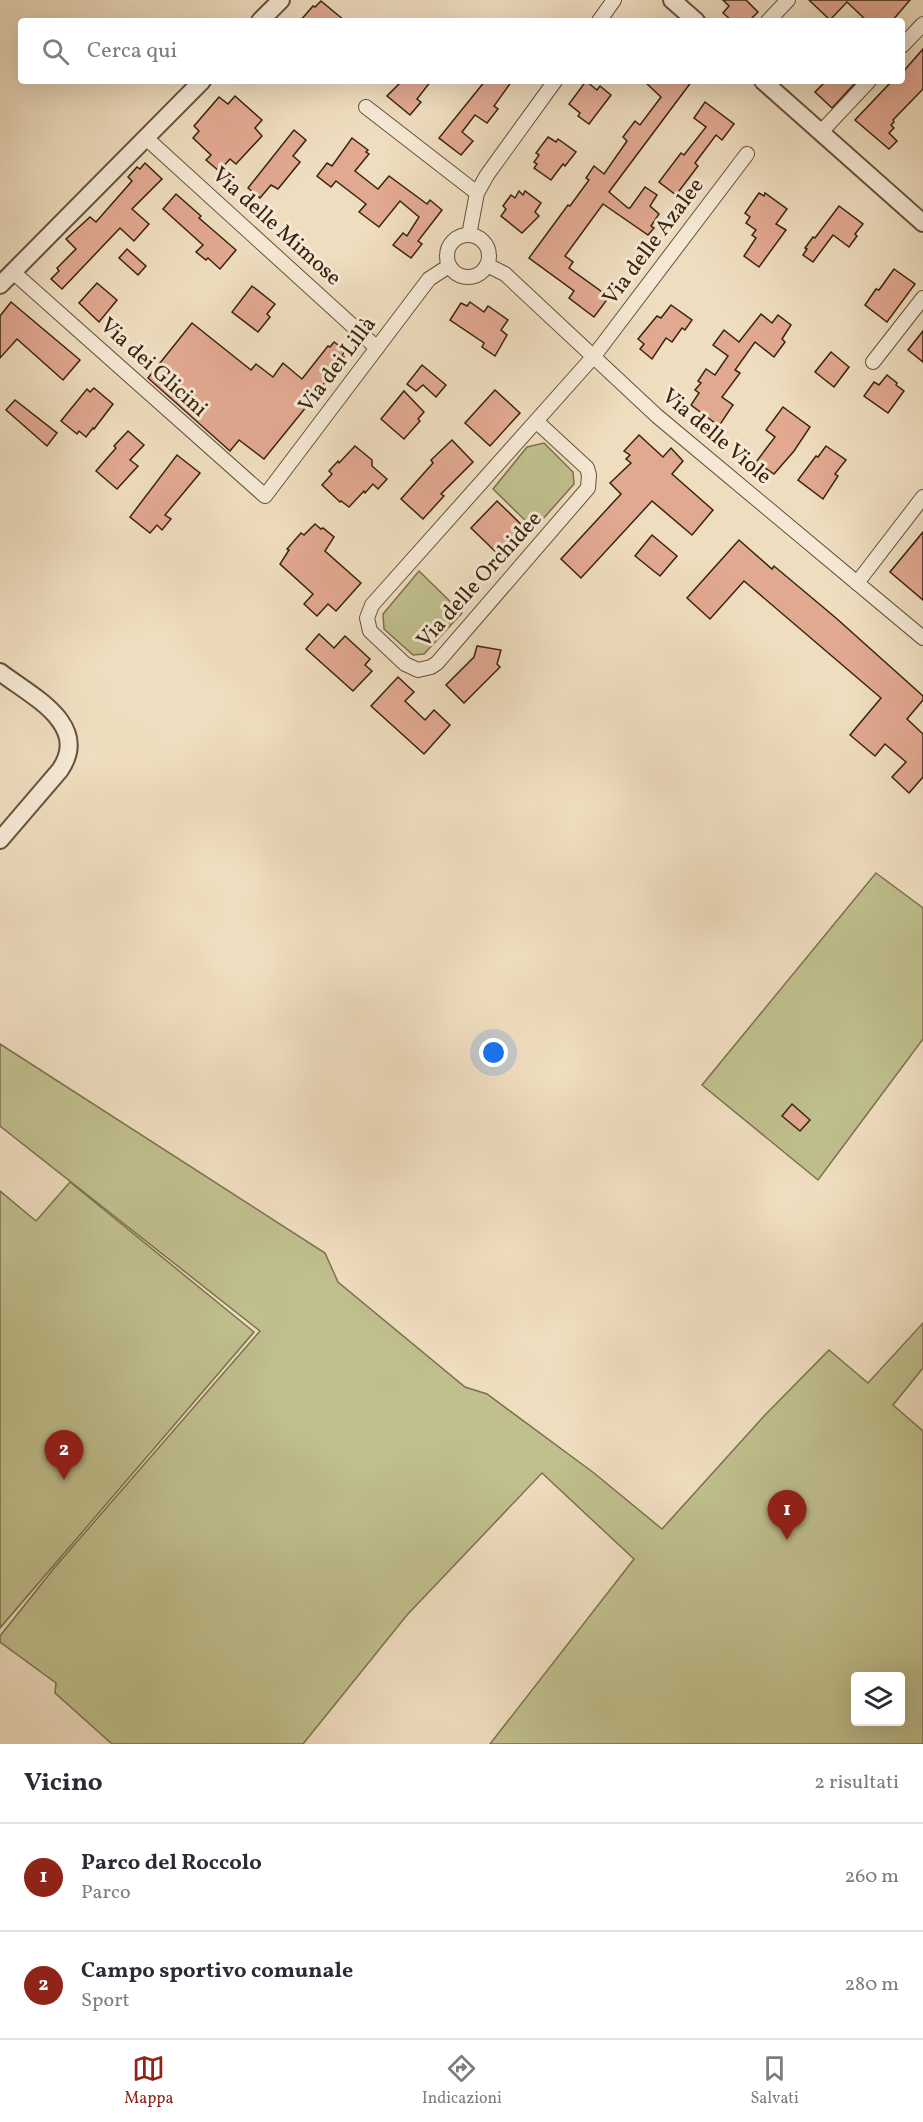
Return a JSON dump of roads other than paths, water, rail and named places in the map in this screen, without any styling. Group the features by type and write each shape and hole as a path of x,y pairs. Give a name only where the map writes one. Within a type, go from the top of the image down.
{"street":[{"path":"264,18 281,0"},
{"path":"601,18 614,0"},
{"path":"672,0 693,18"},
{"path":"771,18 788,0"},
{"path":"905,43 923,24"},
{"path":"0,285 198,84"},
{"path":"469,235 477,193 487,175 553,84"},
{"path":"766,84 923,223"},
{"path":"821,132 866,84"},
{"path":"366,106 477,193"},
{"name":"Via delle Mimose","path":"146,138 377,348"},
{"name":"Via delle Azalee","path":"594,356 747,153"},
{"path":"462,236 476,237 486,246 487,266 478,275 459,276 449,266 447,254 452,243 462,236"},
{"name":"Via dei Lillà","path":"265,495 429,279 449,266"},
{"name":"Via delle Viole","path":"487,266 505,273 657,416 923,638"},
{"name":"Via dei Glicini","path":"13,272 265,495"},
{"path":"873,362 923,298"},
{"name":"Via delle Orchidee","path":"536,421 586,468 589,475 588,488 437,663 425,670 411,668 370,631 367,618 369,611 536,421 594,356"},
{"path":"857,583 923,497"},
{"path":"0,672 60,719 68,732 69,748 65,764 0,840"}],"place":[{"name":"Campo sportivo comunale","path":"64,1480"},
{"name":"Parco del Roccolo","path":"787,1540"}]}
